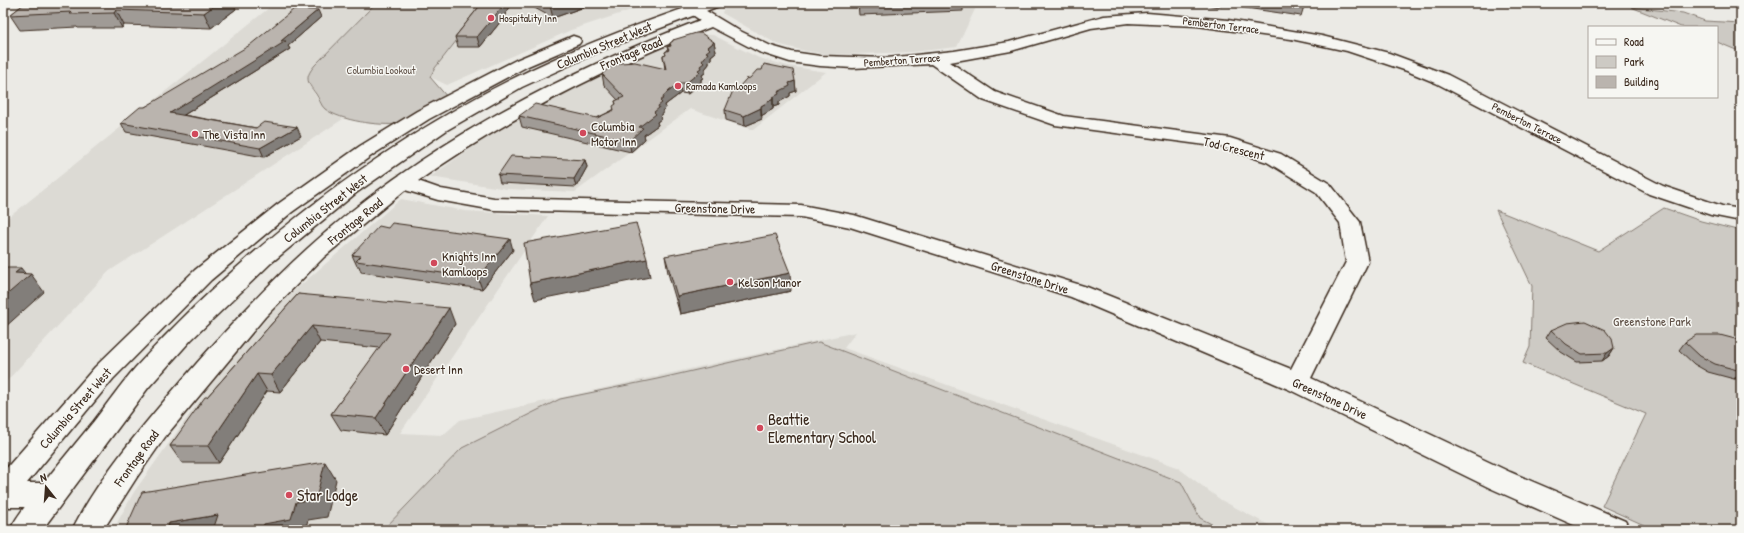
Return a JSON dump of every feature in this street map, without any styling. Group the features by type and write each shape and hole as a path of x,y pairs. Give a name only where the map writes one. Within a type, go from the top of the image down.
{"street":[{"name":"Pemberton Terrace","path":"695,8 765,49 812,60 882,63 935,59 1010,46 1074,27 1120,18 1178,20 1222,24 1278,32 1331,44 1416,68 1442,79 1656,190 1718,211 1741,215"},
{"name":"Frontage Road","path":"87,530 129,464 232,338 287,280 322,247 359,216 452,149 549,91 637,50 695,8"},
{"name":"Columbia Street West","path":"3,492 104,373 204,275 291,203 376,144 423,115 472,88 562,45 602,28 695,8"},
{"name":"Columbia Street West","path":"25,530 50,494 144,376 236,282 310,216 391,158 491,97 578,54 695,8"},
{"name":"Tod Crescent","path":"935,59 989,96 1061,121 1223,142 1274,158 1323,188 1350,222 1357,262 1297,382"},
{"name":"Greenstone Drive","path":"403,183 438,194 494,204 801,211 854,221 1079,292 1297,382 1500,480 1615,530"},
{"path":"3,495 50,494"}],"shaded area":[{"path":"275,3 378,3 309,85 321,104 330,112 343,119 108,272 3,385 3,222"},
{"path":"486,3 652,3 571,30 447,85 430,77 435,68"},
{"path":"737,3 978,3 957,47 913,52 832,55 805,51 777,44 722,13 724,8"},
{"path":"695,34 713,35 759,58 788,66 826,72 753,130 690,109 575,192 507,189 430,177 504,125 579,85 637,58"},
{"name":"Beattie Elementary School","path":"401,199 465,211 548,216 400,433 443,435 460,420 856,332 844,348 1177,467 1221,500 1278,530 113,530 134,492 209,387 280,303"}],"green space":[{"name":"Columbia Lookout","path":"376,3 486,3 435,68 430,77 448,98 416,117 399,124 360,122 340,117 322,106 310,86 308,79 308,76 315,65"},
{"path":"1631,7 1683,13 1705,21 1741,23 1741,52 1718,42 1718,26 1678,26"},
{"name":"Greenstone Park","path":"1664,208 1701,221 1741,231 1741,530 1655,530 1602,506 1646,414 1523,363 1530,347 1532,286 1496,210 1598,251"},
{"name":"Beattie Elementary School","path":"819,342 1181,482 1200,518 1223,530 383,530 462,448 560,399 657,379"}],"building":[{"path":"25,3 218,3 204,13 116,10 114,13 70,14 72,12 10,15"},
{"path":"482,3 504,3 477,37 455,37"},
{"path":"544,3 560,3 550,6"},
{"path":"294,9 318,10 281,41 286,41 170,113 256,128 264,122 297,127 260,148 121,123 140,107 145,107 250,45"},
{"path":"696,33 701,33 714,42 708,47 710,49 706,52 708,53 702,61 704,63 698,70 700,72 686,83 679,83 663,96 664,98 660,101 662,103 654,112 656,114 639,127 643,128 629,141 519,116 535,104 597,118 614,110 613,106 616,104 615,101 624,97 602,74 609,68 620,63 635,62 666,69 663,56 666,55 665,52 669,50 667,47 671,46 670,43 673,40"},
{"name":"Ramada Kamloops","path":"764,64 793,70 795,81 789,83 790,86 778,92 779,94 761,106 761,108 744,116 725,110 734,88 739,87 757,70 762,70"},
{"path":"511,156 585,160 574,179 498,175"},
{"name":"Knights Inn Kamloops","path":"392,223 510,239 478,278 356,261 361,256 352,255 379,226 388,228"},
{"path":"636,223 647,259 530,283 524,243"},
{"path":"775,235 790,273 677,296 665,256"},
{"path":"3,268 21,268 15,273 31,274 3,298"},
{"path":"298,294 449,308 376,418 331,414 390,333 312,326 271,375 257,374 208,446 170,446 205,397 207,397"},
{"path":"1585,321 1605,330 1612,339 1614,348 1607,353 1582,354 1566,344 1551,330 1567,323"},
{"path":"1696,335 1720,335 1739,340 1741,342 1741,371 1715,364 1700,356 1685,342"},
{"path":"325,462 316,499 296,502 291,519 264,524 262,530 213,530 218,515 169,523 167,530 144,530 144,528 125,530 142,492"}],"place":[{"name":"Hospitality Inn","path":"491,18"},
{"name":"Ramada Kamloops","path":"678,86"},
{"name":"Columbia Motor Inn","path":"583,133"},
{"name":"The Vista Inn","path":"195,134"},
{"name":"Knights Inn Kamloops","path":"434,263"},
{"name":"Kelson Manor","path":"730,282"},
{"name":"Desert Inn","path":"406,369"},
{"name":"Beattie Elementary School","path":"760,428"},
{"name":"Star Lodge","path":"289,495"}]}
